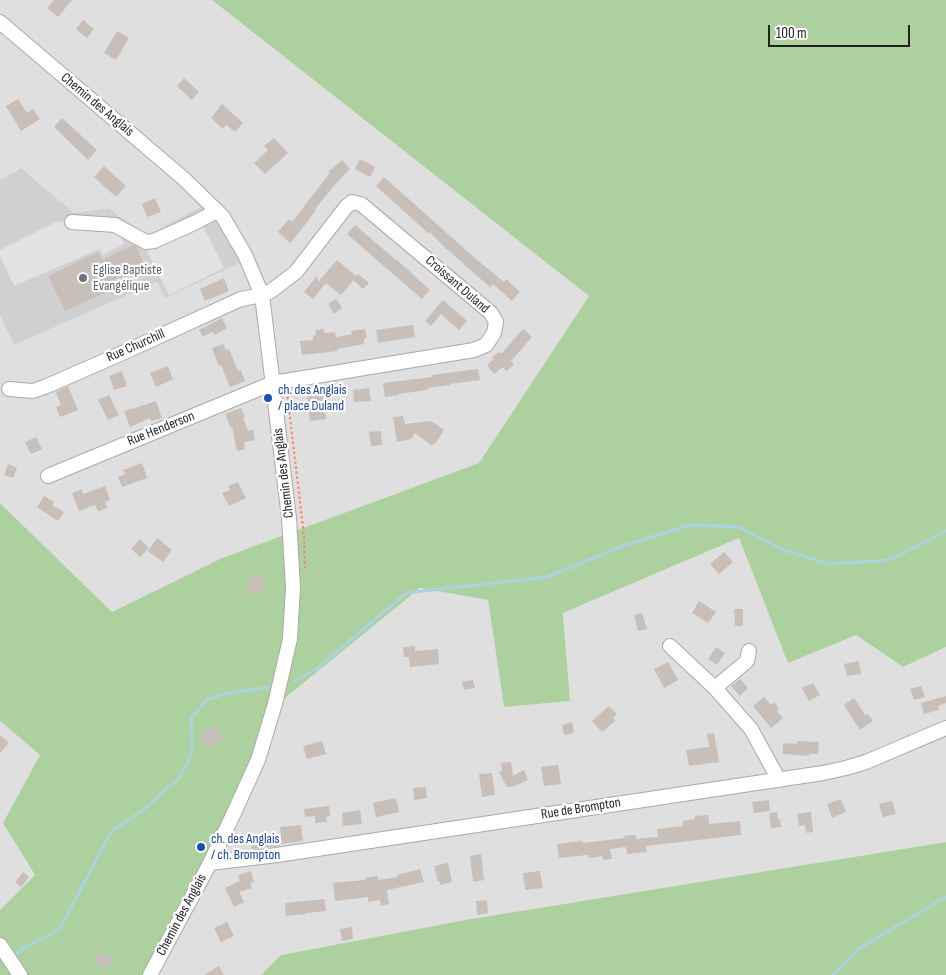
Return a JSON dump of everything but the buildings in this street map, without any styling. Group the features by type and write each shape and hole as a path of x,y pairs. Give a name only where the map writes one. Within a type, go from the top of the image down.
{"street":[{"name":"Chemin des Anglais","path":"0,22 183,178 217,211 245,255 262,295 290,518 294,587 290,639 275,704 258,760 210,862 150,975"},
{"name":"Croissant Duland","path":"262,295 271,291 296,272 346,206 352,202 361,204 491,314 496,322 494,333 486,345 474,350 273,383"},
{"path":"72,222 115,225 146,242 154,241 217,211"},
{"name":"Rue Churchill","path":"9,389 32,391 47,386 241,299 262,295"},
{"name":"Rue Henderson","path":"48,476 273,383"},
{"path":"670,646 715,688 750,730 779,780"},
{"path":"715,688 747,661 749,651"},
{"name":"Rue de Brompton","path":"210,862 277,855 779,780 846,768 866,762 946,728"},
{"path":"0,945 20,975"}],"shaded area":[{"path":"0,0 212,0 590,296 479,463 222,558 112,612 0,503 0,317 14,345 157,282 165,298 146,236 109,208 74,213 23,168 0,180"},
{"path":"22,168 74,213 109,208 146,236 203,206 224,231 240,263 165,298 157,282 14,345 0,316 0,180"},
{"path":"58,221 119,234 124,244 103,255 100,249 14,286 0,256 0,250"},
{"path":"202,224 224,268 169,295 147,251"},
{"path":"739,538 788,662 856,635 903,667 946,647 946,842 465,920 281,955 261,975 144,975 274,707 420,588 488,600 504,707 570,701 563,613"},
{"path":"0,721 40,755 3,823 35,875 0,910"}],"green space":[{"path":"212,0 946,0 946,647 903,667 856,635 788,663 739,538 563,613 570,701 504,707 488,600 420,588 274,707 211,853 144,975 0,975 0,910 35,875 3,823 40,755 0,721 0,503 112,612 222,558 479,463 589,296"},
{"path":"946,842 946,975 261,975 281,955 465,920"}],"waterway":[{"path":"294,681 315,670 406,593 547,577 623,546 690,525 739,527 781,549 828,564 890,560 946,531"},
{"path":"13,956 25,947 59,930 111,832 143,810 180,777 192,753 191,718 207,700 224,694 270,687"},
{"path":"833,975 860,948 946,897"}],"place":[{"name":"Eglise Baptiste Evangélique","path":"83,278"},
{"name":"ch. des Anglais / place Duland","path":"268,398"},
{"name":"ch. des Anglais / ch. Brompton","path":"201,847"}]}
